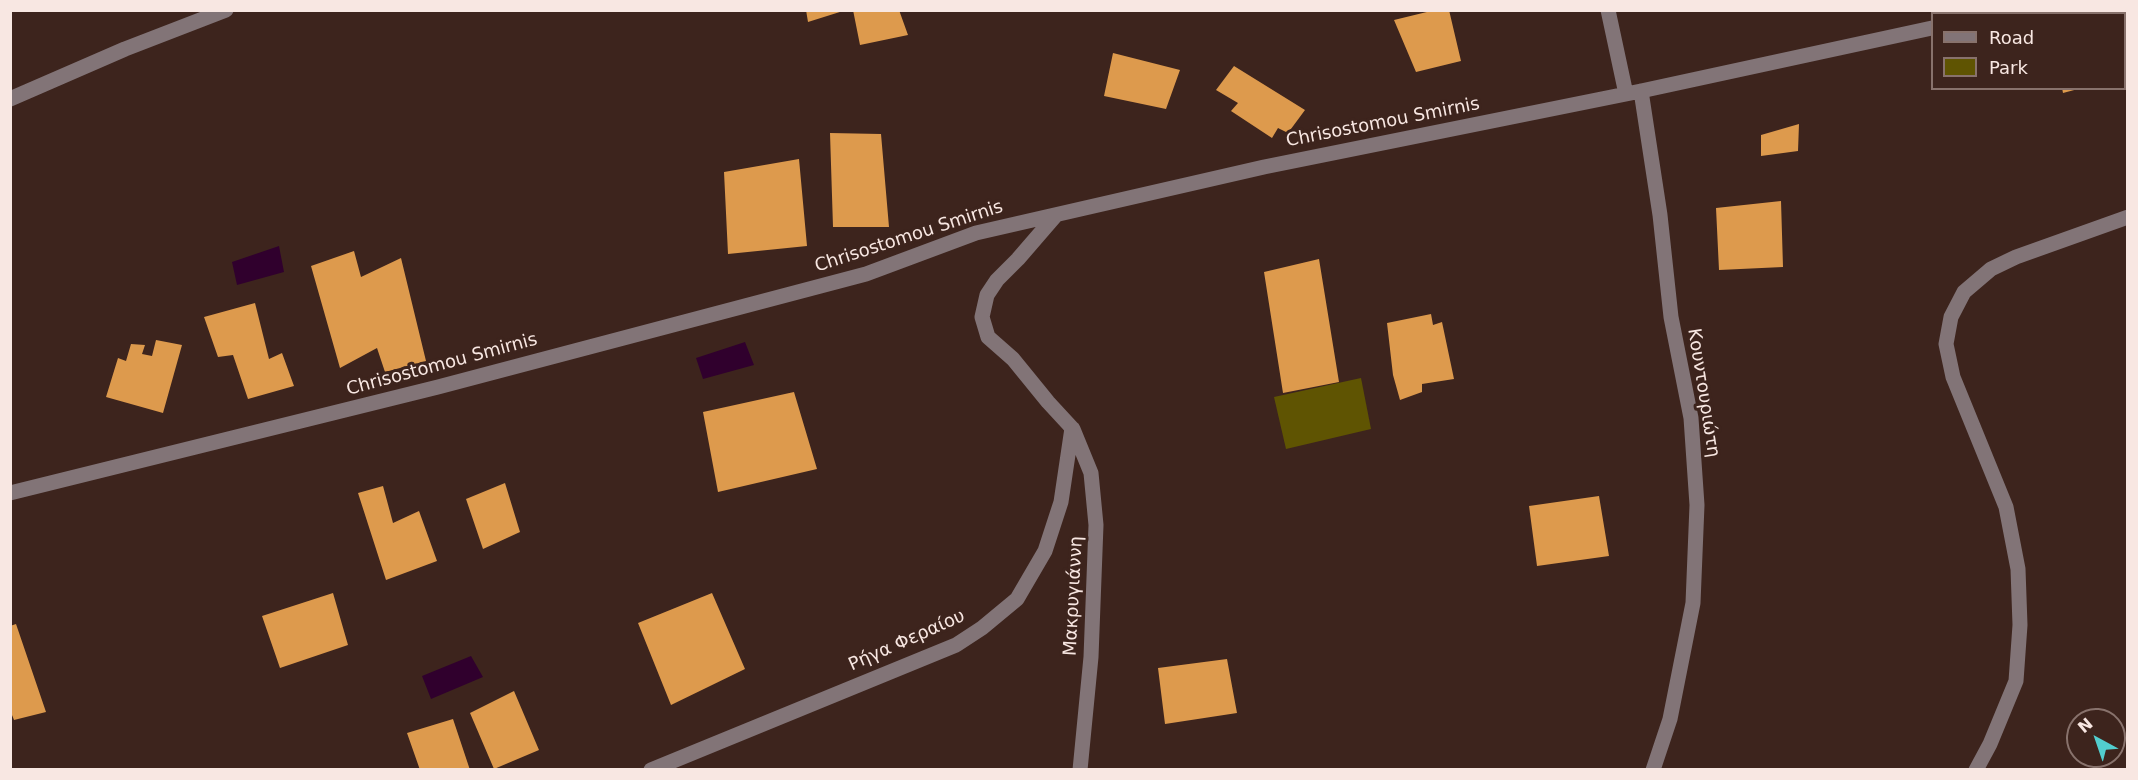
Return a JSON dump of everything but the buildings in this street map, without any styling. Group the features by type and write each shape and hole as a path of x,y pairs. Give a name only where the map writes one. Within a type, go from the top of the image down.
{"street":[{"path":"10,99 125,49 226,10"},
{"path":"1608,10 1626,94"},
{"name":"Chrisostomou Smirnis","path":"10,493 427,390 855,277 976,233 1264,167 1641,91 1931,28"},
{"name":"Κουντουριώτη","path":"1641,91 1660,215 1671,317 1691,418 1697,505 1693,603 1670,719 1653,770"},
{"path":"1056,215 997,280 987,295 982,317 988,337 1013,359 1072,428"},
{"path":"1976,770 1990,744 2016,681 2020,625 2018,569 2006,507 1953,377 1946,344 1951,317 1964,292 1991,269 2016,257 2127,216"},
{"name":"Ρήγα Φεραίου","path":"651,770 956,645 1017,600 1045,550 1061,502 1072,428"},
{"name":"Μακρυγιάννη","path":"1072,428 1091,473 1096,525 1091,657 1080,770"}],"green space":[{"path":"1361,378 1371,429 1286,449 1274,397"}],"shaded area":[{"path":"279,246 284,272 237,285 232,262"},
{"path":"745,342 754,365 703,379 696,358"},
{"path":"471,656 483,677 431,699 422,676"}]}
